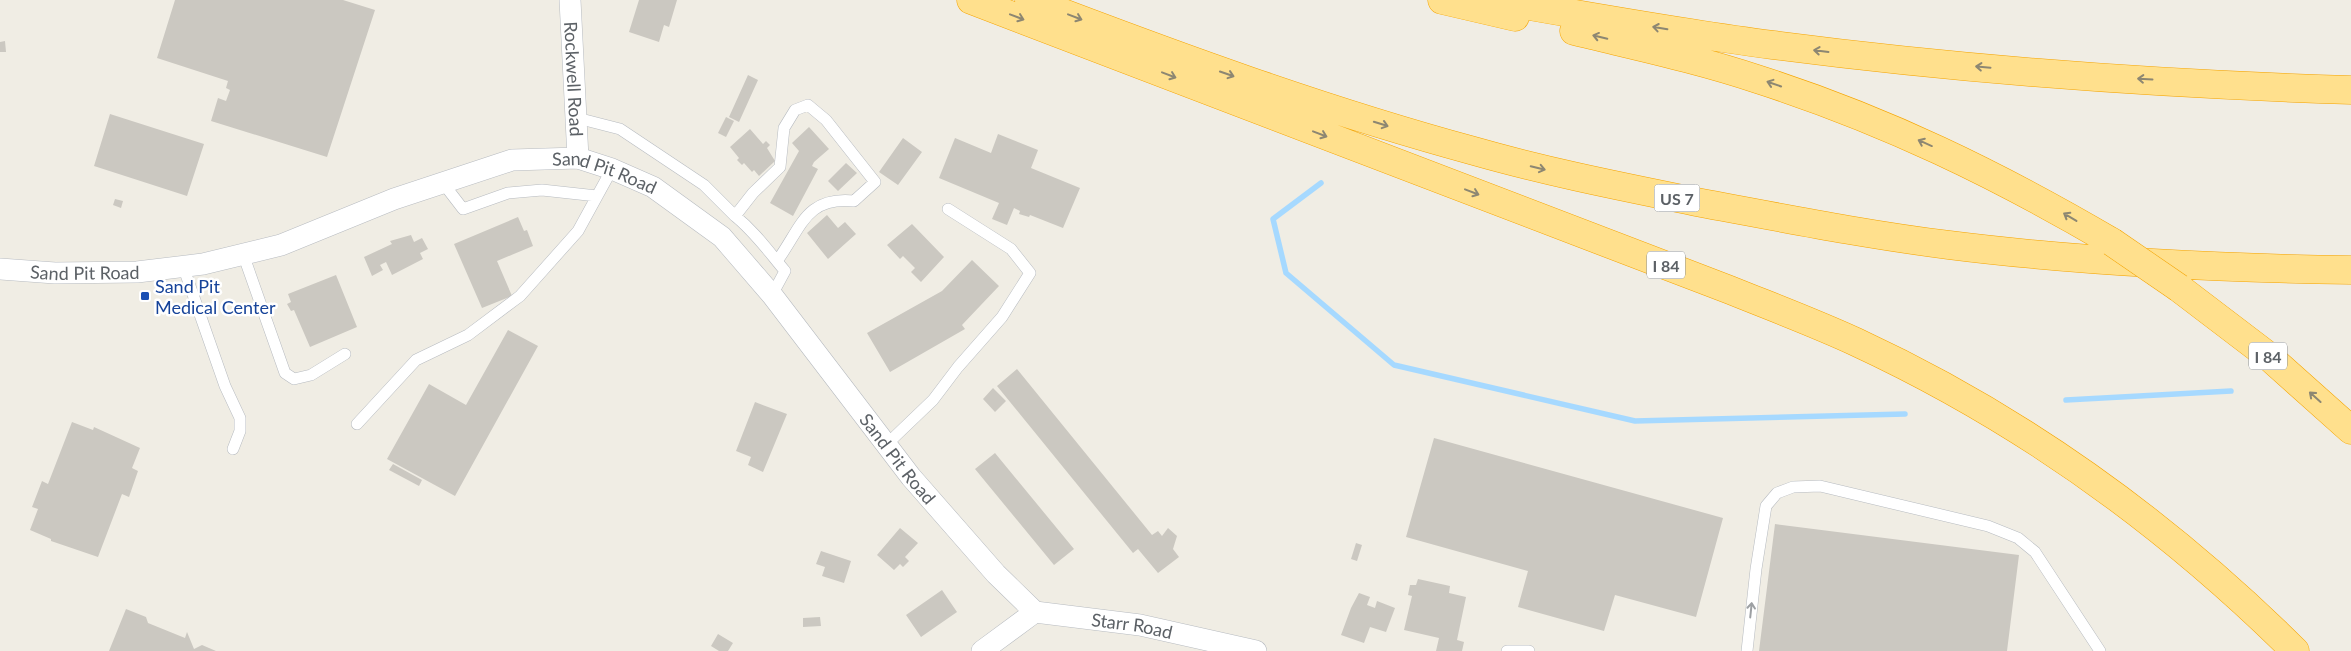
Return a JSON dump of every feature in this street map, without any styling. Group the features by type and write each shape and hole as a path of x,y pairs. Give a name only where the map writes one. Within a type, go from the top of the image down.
{"highway":[{"name":"I 84","path":"971,0 1703,280 1818,325 1879,354 1978,406 2093,479 2200,562 2295,651"},
{"name":"US 7","path":"1029,0 1224,73 1354,116 1531,166 1675,197 1880,235 2007,252 2152,263 2351,270"},
{"name":"I 84","path":"1442,0 1692,60 1814,98 1886,126 1979,168 2041,200 2112,242 2180,288 2267,355 2351,430"},
{"path":"1495,0 1706,35 1836,53 2075,75 2351,90"},
{"path":"2183,81 2351,81"}],"street":[{"name":"Rockwell Road","path":"570,0 578,158"},
{"name":"Sand Pit Road","path":"0,269 55,273 137,272 203,264 281,245 394,199 512,160 578,158 612,168 653,187 722,237 772,295 911,477 989,567 1035,612"},
{"path":"982,651 1035,612"},
{"name":"Starr Road","path":"1035,612 1140,625 1256,651"}],"lane":[{"path":"735,216 753,193 780,167 784,128 794,110 808,105 826,120 875,182 854,202 843,200 820,206 807,213 777,261"},
{"path":"577,118 620,129 704,185 750,228 785,271 772,295"},
{"path":"358,424 416,360 468,335 520,296 578,231 612,168"},
{"path":"443,183 463,210 508,193 542,190 597,196"},
{"path":"886,445 934,400 958,367 1002,317 1030,273 1011,249 948,209"},
{"path":"242,254 284,373 294,379 311,375 346,354"},
{"path":"183,266 225,386 240,418 240,431 233,449"},
{"path":"1747,651 1756,569 1766,506 1777,493 1793,487 1820,486 1988,526 2018,538 2035,552 2100,651"},
{"path":"1507,651 1529,651"}],"building":[{"path":"175,0 343,0 375,10 327,157 211,121 218,98 226,101 230,90 226,88 228,81 157,58"},
{"path":"639,0 677,0 669,27 664,25 659,42 629,32"},
{"path":"5,41 6,52 0,52 0,42"},
{"path":"748,75 758,80 739,122 729,117"},
{"path":"110,114 204,144 187,196 94,166"},
{"path":"726,117 734,121 726,137 718,133"},
{"path":"809,127 829,149 814,162 812,166 818,169 793,216 770,203 799,151 792,143"},
{"path":"750,129 763,144 766,141 770,145 767,148 775,161 759,176 754,170 752,172 744,163 742,165 737,160 739,158 730,147"},
{"path":"998,134 1038,150 1031,168 1080,188 1063,228 1030,215 1029,217 1019,214 1020,211 1014,208 1007,225 992,219 999,203 939,178 955,138 991,153"},
{"path":"903,138 922,152 898,185 879,172"},
{"path":"846,163 857,173 838,191 828,181"},
{"path":"115,199 123,201 121,208 113,205"},
{"path":"827,215 838,228 845,222 856,234 828,259 807,233"},
{"path":"518,217 524,231 527,230 533,246 497,261 512,296 482,308 454,244"},
{"path":"912,224 944,257 921,282 911,272 915,268 903,256 900,259 887,245"},
{"path":"411,235 414,242 422,238 428,249 420,253 423,259 392,275 386,262 380,265 383,270 372,276 364,257 392,244 390,241"},
{"path":"972,260 999,286 962,325 965,329 890,372 867,333 942,291"},
{"path":"336,275 357,327 310,347 294,310 291,311 287,304 291,302 288,294"},
{"path":"508,330 538,346 455,496 387,459 429,384 466,405"},
{"path":"1017,369 1152,535 1158,531 1162,536 1168,528 1177,536 1173,549 1179,557 1158,573 1138,549 1133,553 997,386"},
{"path":"993,388 1006,401 995,412 983,399"},
{"path":"755,402 787,414 763,472 748,465 751,457 736,451"},
{"path":"72,422 93,430 94,427 140,448 132,468 138,471 129,497 122,494 98,557 51,541 51,539 30,530 38,509 32,507 42,481 48,484"},
{"path":"1434,438 1723,518 1696,617 1615,595 1604,631 1518,607 1528,571 1406,537"},
{"path":"995,453 1074,549 1054,565 975,469"},
{"path":"393,464 422,480 419,486 389,470"},
{"path":"1775,524 2019,555 2007,651 1759,651"},
{"path":"900,528 918,543 905,557 909,561 903,567 900,564 894,570 877,555"},
{"path":"1356,543 1362,545 1357,561 1351,559"},
{"path":"821,551 851,561 844,583 822,576 825,567 816,564"},
{"path":"1418,579 1450,586 1449,593 1466,597 1457,640 1464,642 1462,651 1436,651 1439,638 1404,630 1412,596 1408,595 1410,585 1416,585"},
{"path":"942,590 957,612 921,637 906,615"},
{"path":"1359,593 1370,597 1367,605 1375,608 1377,601 1395,608 1386,632 1370,627 1364,643 1341,635"},
{"path":"126,609 146,617 148,623 185,638 187,632 194,649 202,645 216,651 109,651"},
{"path":"820,617 821,626 803,627 803,618"},
{"path":"718,634 733,643 728,651 719,651 711,646"}],"waterway":[{"path":"1321,183 1273,219 1286,273 1394,365 1635,421 1905,414"},
{"path":"2066,400 2231,391"}],"place":[{"name":"Sand Pit Medical Center","path":"145,296"}]}
